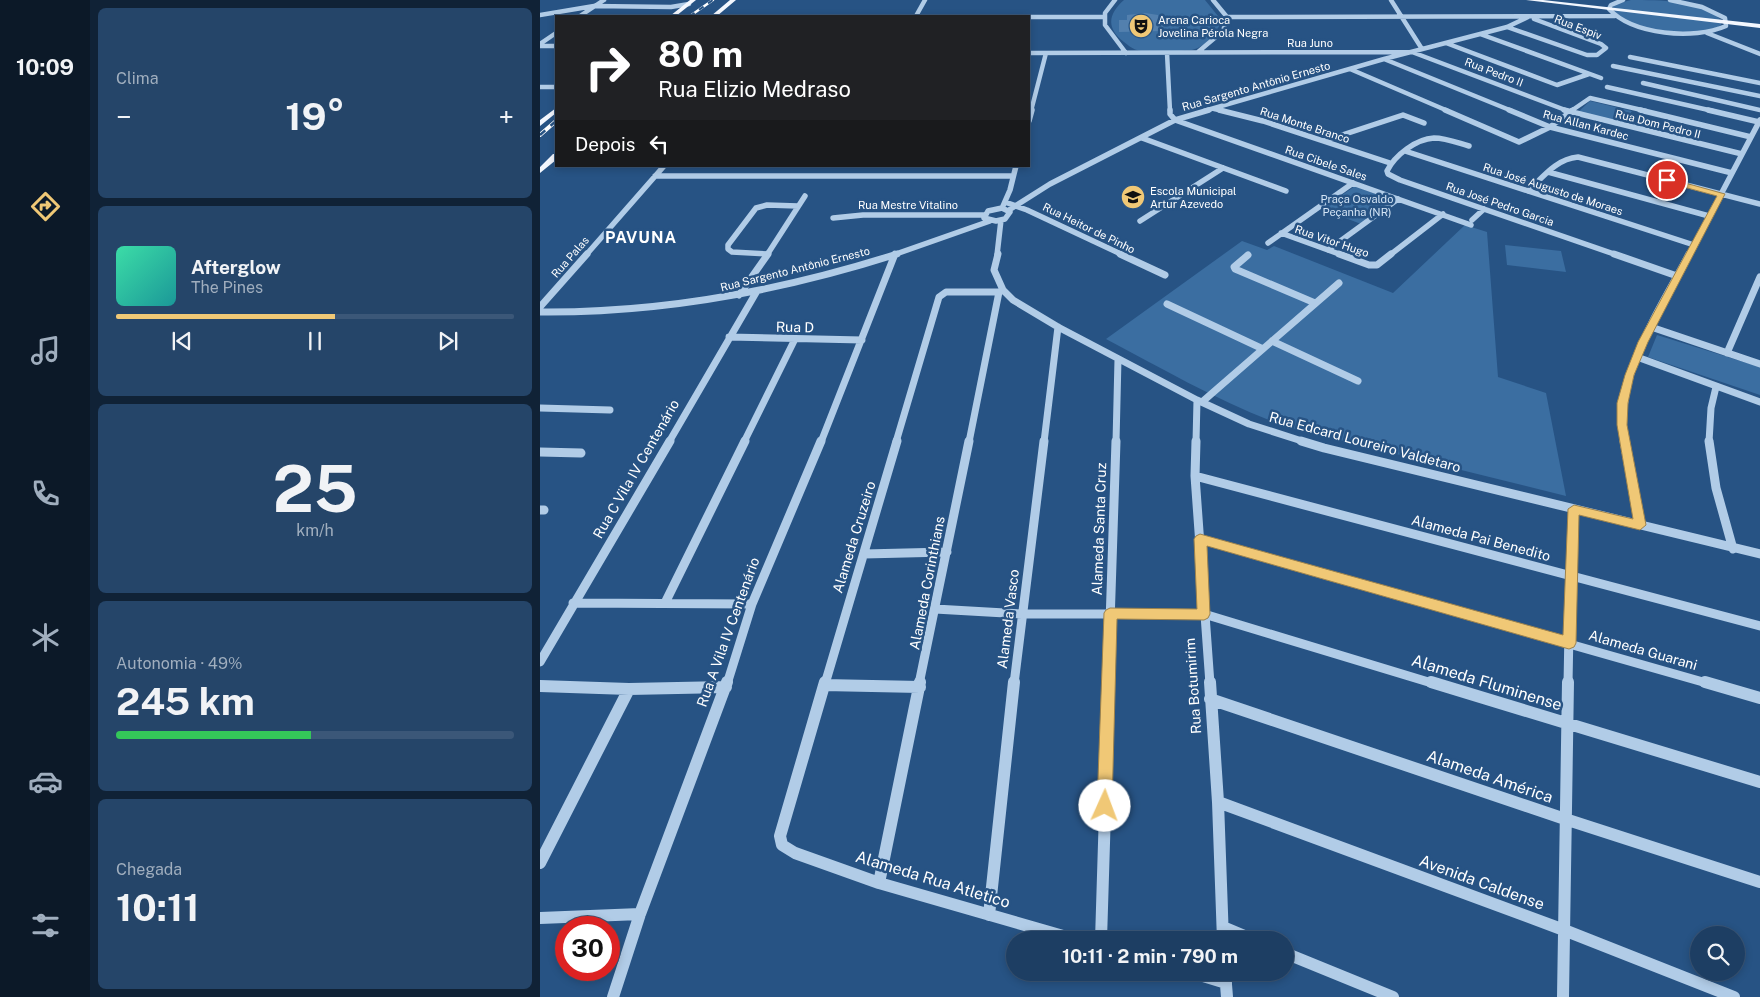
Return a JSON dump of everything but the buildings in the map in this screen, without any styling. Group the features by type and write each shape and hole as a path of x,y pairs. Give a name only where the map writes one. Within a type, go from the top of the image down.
{"main road":[{"path":"715,15 733,0"},
{"path":"1529,0 1760,26"},
{"path":"674,15 691,2"},
{"path":"540,124 555,111"},
{"path":"540,171 555,157"}],"street":[{"path":"581,15 604,0"},
{"path":"917,15 925,0"},
{"path":"1115,0 1104,17 1108,30 1126,52"},
{"path":"1213,0 1227,17"},
{"path":"1391,0 1422,49"},
{"path":"1615,16 1610,9 1611,5 1624,0"},
{"path":"1227,17 1615,16 1652,30 1676,33 1706,33 1722,29 1727,22 1725,18 1712,10 1670,0"},
{"path":"671,7 691,2"},
{"path":"540,15 594,6 683,8"},
{"path":"1030,17 1104,17"},
{"path":"1198,52 1222,31 1227,17"},
{"name":"Rua Sargento Antônio Ernesto","path":"1009,210 1050,184 1175,120 1384,59 1507,27 1528,17"},
{"name":"Rua Espiv","path":"1507,27 1592,56 1597,55 1606,47 1528,17"},
{"path":"1706,33 1760,54"},
{"path":"540,45 555,34"},
{"path":"1480,34 1601,78"},
{"path":"1446,43 1557,85 1589,74"},
{"path":"540,45 555,46"},
{"name":"Rua Juno","path":"1030,53 1412,52"},
{"name":"Rua Pedro II","path":"1412,52 1569,112"},
{"path":"1031,104 1046,53"},
{"path":"1167,53 1170,114 1175,120"},
{"path":"1630,57 1760,83"},
{"name":"Rua Allan Kardec","path":"1384,59 1550,127 1732,173"},
{"path":"1613,66 1760,96"},
{"name":"Rua Sargento Antônio Ernesto","path":"1350,69 1519,142 1550,127"},
{"path":"1642,83 1760,110"},
{"path":"540,87 555,87"},
{"path":"1030,87 1037,87"},
{"path":"1608,87 1760,121 1677,276 1651,327 1630,375 1622,403 1622,425 1640,525"},
{"name":"Rua Dom Pedro II","path":"1569,112 1590,98 1751,137"},
{"name":"Rua Monte Branco","path":"1212,108 1263,121 1390,163"},
{"path":"1550,127 1569,112"},
{"name":"Rua Dom Pedro II","path":"1569,112 1742,154"},
{"path":"1324,141 1403,115 1424,122"},
{"name":"Rua Cibele Sales","path":"1175,120 1471,223 1484,209"},
{"path":"1142,138 1286,191"},
{"path":"1390,163 1424,138 1469,146"},
{"name":"Rua José Augusto de Moraes","path":"1405,151 1694,245"},
{"path":"1528,191 1566,157 1578,157 1760,204"},
{"name":"Rua José Pedro Garcia","path":"1390,163 1387,171 1394,178 1677,276"},
{"name":"Rua Palas","path":"540,307 663,167"},
{"path":"990,221 986,220 984,215 988,211 1003,205 1010,190 1016,167"},
{"path":"1140,221 1223,168"},
{"path":"1548,172 1709,216"},
{"path":"655,176 1013,176"},
{"path":"1268,243 1353,183"},
{"path":"739,295 805,196"},
{"path":"1328,250 1398,199"},
{"path":"768,254 732,252 728,249 728,246 756,208 767,205 798,206"},
{"path":"1001,291 994,270 1000,243 1001,220 1009,217 1009,210 1003,205"},
{"name":"Rua Heitor de Pinho","path":"1003,205 1016,206 1165,276"},
{"name":"Rua Vitor Hugo","path":"1281,234 1369,265 1377,265 1443,214"},
{"name":"Rua Mestre Vitalino","path":"833,218 863,215 984,215"},
{"name":"Rua Sargento Antônio Ernesto","path":"540,312 579,313 643,310 739,295 895,254 990,221 1001,220"},
{"name":"Rua A Vila IV Centenário","path":"613,997 640,914 726,687 752,604 862,340 895,254"},
{"path":"1248,255 1234,267 1235,269 1315,303"},
{"path":"1727,353 1760,277"},
{"path":"1200,401 1272,342 1339,283"},
{"name":"Rua C Vila IV Centenário","path":"540,662 757,291"},
{"name":"Rua Edcard Loureiro Valdetaro","path":"1001,291 1028,311 1058,328 1249,424 1324,448 1760,554"},
{"name":"Alameda Corinthians","path":"879,883 1001,291"},
{"name":"Alameda Cruzeiro","path":"782,845 780,836 939,297 946,292 1001,291"},
{"path":"1167,304 1263,349"},
{"path":"1651,327 1760,364"},
{"name":"Alameda Vasco","path":"989,915 1022,614 1058,328"},
{"name":"Rua D","path":"729,337 862,340"},
{"path":"664,603 795,339"},
{"path":"1272,342 1358,381"},
{"path":"1637,358 1760,402"},
{"name":"Alameda Santa Cruz","path":"1101,931 1118,359"},
{"path":"1716,386 1709,408 1709,451 1716,487 1733,548"},
{"name":"Rua Botumirim","path":"1200,401 1195,476 1218,802 1223,931"},
{"path":"540,408 610,410"},
{"path":"540,452 581,453"},
{"name":"Alameda Pai Benedito","path":"1195,476 1760,626"},
{"path":"1563,997 1570,576 1574,509"},
{"name":"Alameda Guarani","path":"1200,539 1760,698"},
{"path":"864,554 947,552"},
{"path":"573,603 752,604"},
{"name":"Alameda Fluminense","path":"935,609 1022,614 1204,614 1760,782"},
{"path":"824,685 920,687"},
{"path":"540,686 629,688 726,687"},
{"path":"540,863 629,688"},
{"name":"Alameda América","path":"1210,700 1760,882"},
{"name":"Avenida Caldense","path":"1218,802 1564,930 1734,997"},
{"name":"Alameda Rua Atletico","path":"782,845 794,853 879,883 1045,931"},
{"path":"540,918 640,914"},
{"path":"1294,957 1393,997"},
{"path":"1226,981 1227,997"}],"green space":[{"path":"1124,0 1205,0 1222,21 1210,39 1202,46 1192,50 1142,51 1133,49 1118,37 1112,26 1112,15"},
{"path":"1631,0 1679,2 1702,8 1721,20 1721,25 1713,29 1686,32 1639,26 1618,17 1612,8 1616,4"},
{"path":"1590,101 1632,111 1623,123 1577,113"},
{"name":"Praça Osvaldo Peçanha (NR)","path":"1355,186 1392,200 1361,224 1322,209"},
{"path":"1465,225 1487,232 1498,377 1546,393 1566,496 1291,428 1220,399 1106,339 1242,241 1267,250 1274,246 1393,293"},
{"path":"1505,245 1561,251 1566,272 1507,265"},
{"path":"1657,335 1760,367 1760,395 1648,357"}],"railway":[{"path":"691,15 713,0"},
{"path":"540,135 555,122"}],"place":[{"name":"Arena Carioca Jovelina Pérola Negra","path":"1141,26"},
{"name":"Escola Municipal Artur Azevedo","path":"1133,197"}],"district":[{"name":"PAVUNA","path":"641,237"}],"route":[{"path":"1105,806 1110,613 1204,614 1200,539 1569,643 1574,509 1640,525 1622,425 1622,403 1630,375 1643,342 1721,194 1667,180"}]}
